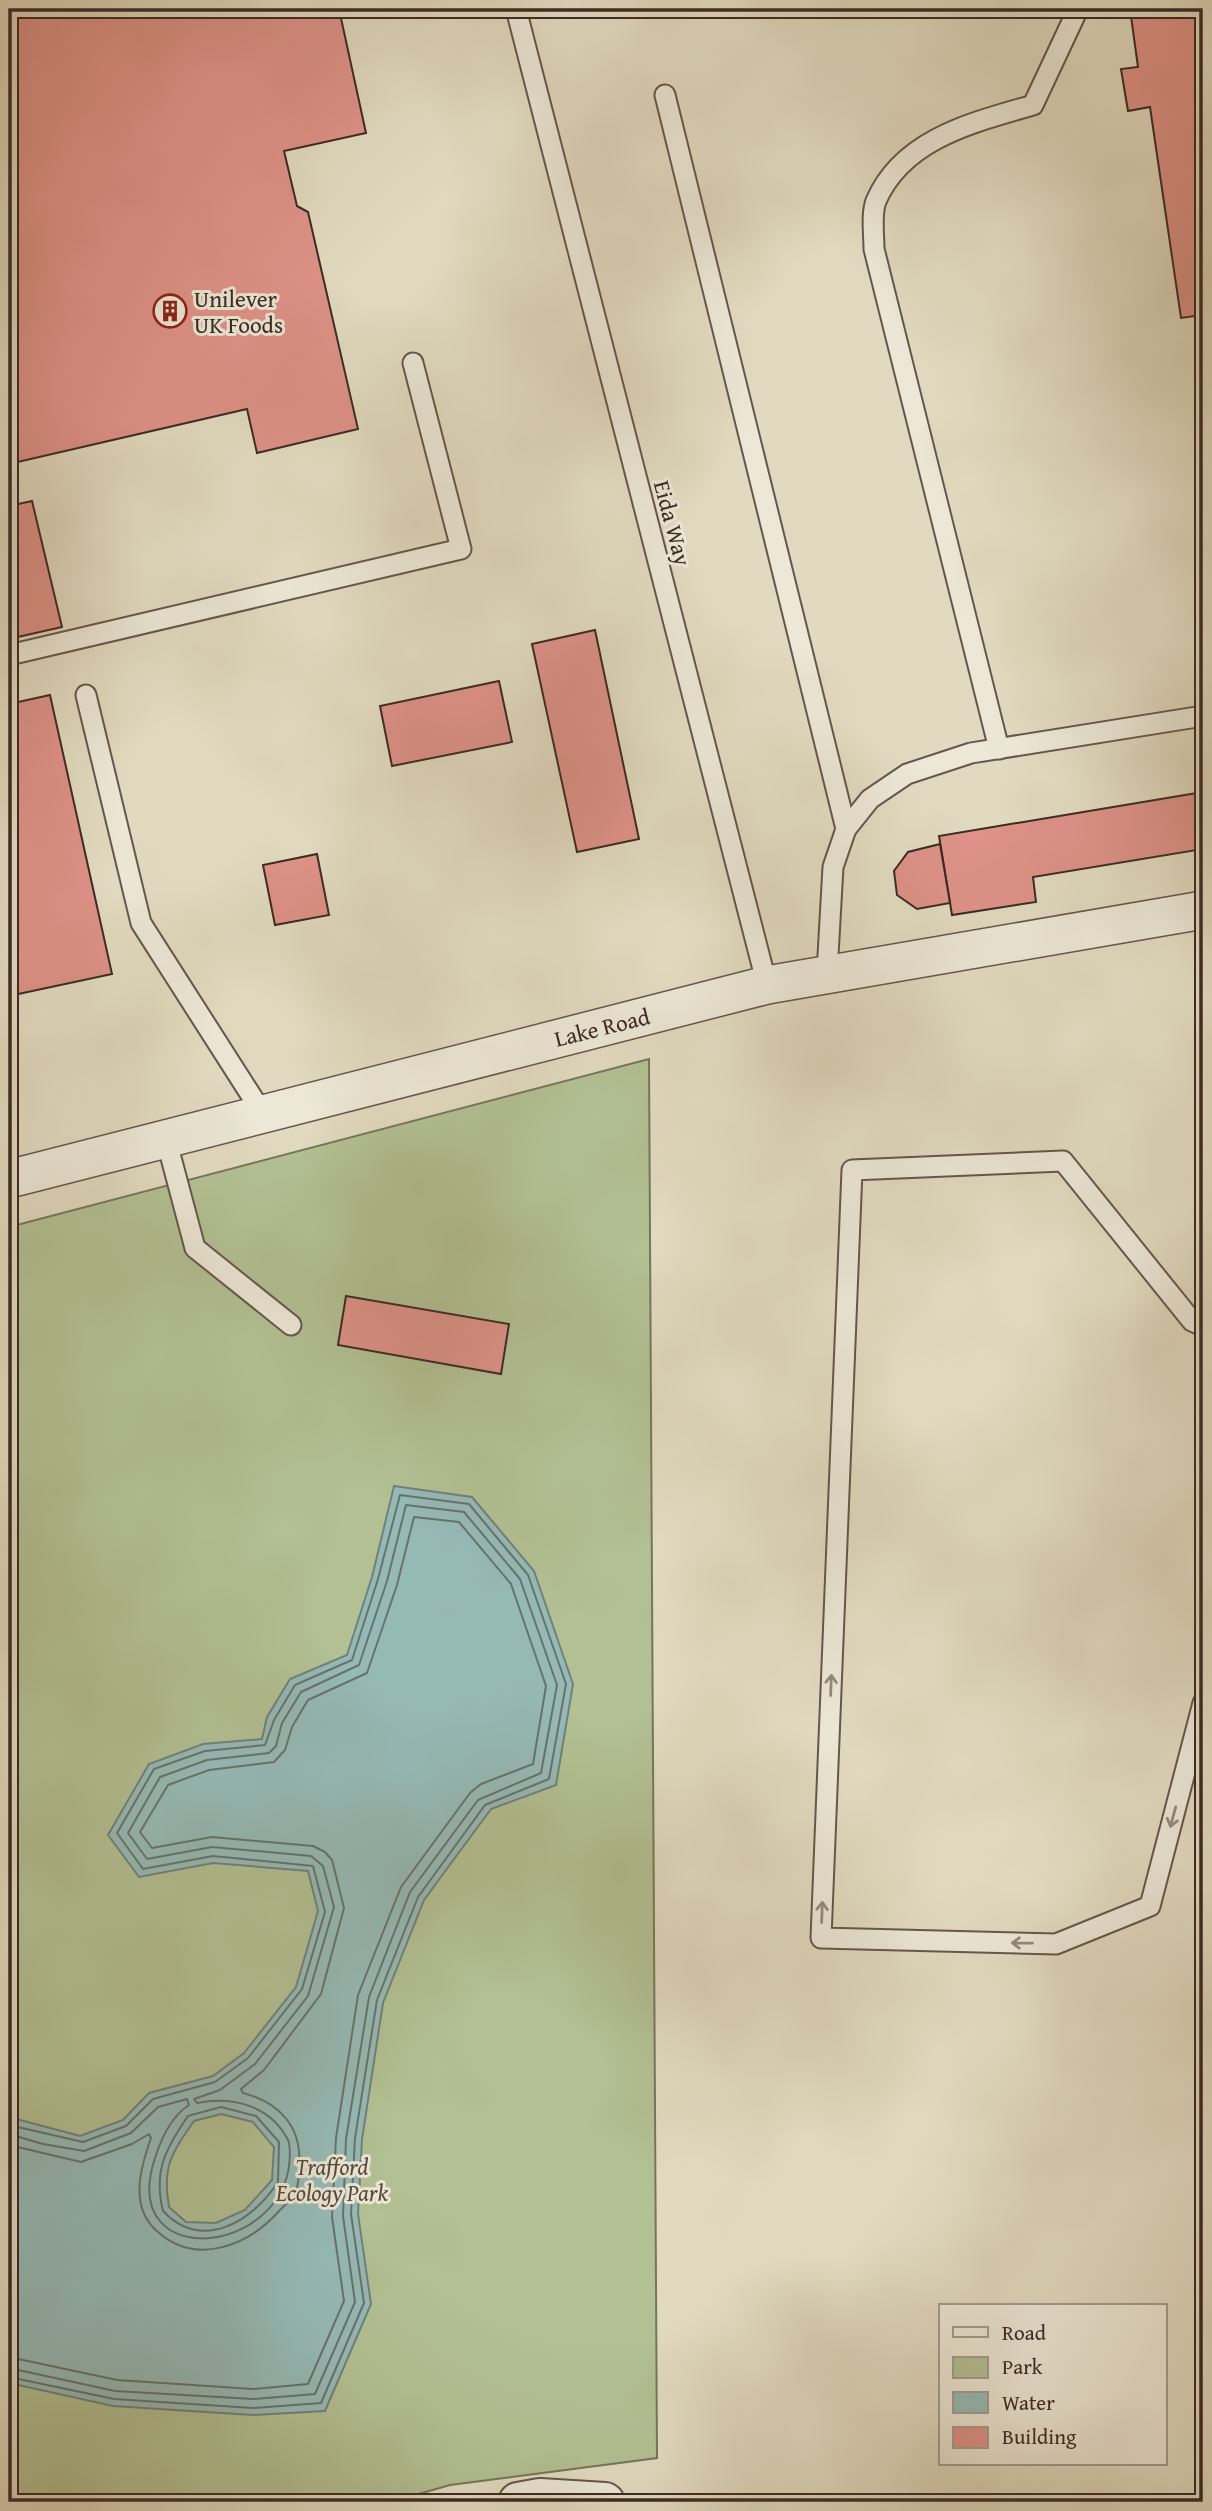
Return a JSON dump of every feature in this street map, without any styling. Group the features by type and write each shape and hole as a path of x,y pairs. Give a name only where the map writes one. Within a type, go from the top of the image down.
{"street":[{"name":"Lake Road","path":"9,1179 767,985 1203,911"},
{"path":"519,2502 540,2498 605,2502"}],"lane":[{"name":"Eida Way","path":"516,9 767,985"},
{"path":"999,749 874,249 875,203 892,173 927,145 959,127 1033,105 1078,9"},
{"path":"665,95 846,829"},
{"path":"9,655 461,549 412,363"},
{"path":"86,695 141,923 263,1114"},
{"path":"827,973 833,867 846,829 870,799 906,774 971,753 1203,716"},
{"path":"166,1139 195,1248 291,1325"},
{"path":"1203,1326 1192,1321 1063,1161 852,1170 821,1938 1056,1944 1150,1906 1203,1703"}],"green space":[{"name":"Trafford Ecology Park","path":"649,1059 657,2458 450,2485 391,2502 9,2502 9,1227"}],"water":[{"path":"394,1486 472,1497 534,1571 573,1684 556,1785 491,1809 424,1900 383,2003 362,2139 358,2214 371,2304 325,2411 253,2415 113,2406 9,2383 9,2117 80,2136 123,2120 149,2093 213,2076 244,2053 296,1987 318,1911 308,1871 213,1863 139,1877 108,1835 149,1764 203,1744 262,1739 267,1717 290,1679 347,1655 372,1577","holes":["221,2114 253,2122 274,2147 272,2180 245,2210 216,2223 186,2222 169,2207 167,2181 174,2152 194,2121"]}],"building":[{"name":"Unilever UK Foods","path":"9,9 339,9 366,133 284,151 297,206 308,212 358,429 257,453 247,409 9,464"},
{"path":"1130,9 1203,9 1203,315 1181,318 1150,107 1128,111 1121,69 1138,67"},
{"path":"32,501 62,627 9,639 9,506"},
{"path":"595,630 639,839 577,852 532,644"},
{"path":"499,681 512,742 392,766 380,706"},
{"path":"50,695 112,974 9,996 9,704"},
{"path":"1203,792 1203,849 1033,877 1036,902 952,915 939,836"},
{"path":"940,844 950,903 917,909 897,895 894,871 908,852"},
{"path":"317,854 329,915 275,925 263,865"},
{"path":"346,1296 509,1324 501,1374 338,1345"}],"place":[{"name":"Unilever UK Foods","path":"170,311"}]}
